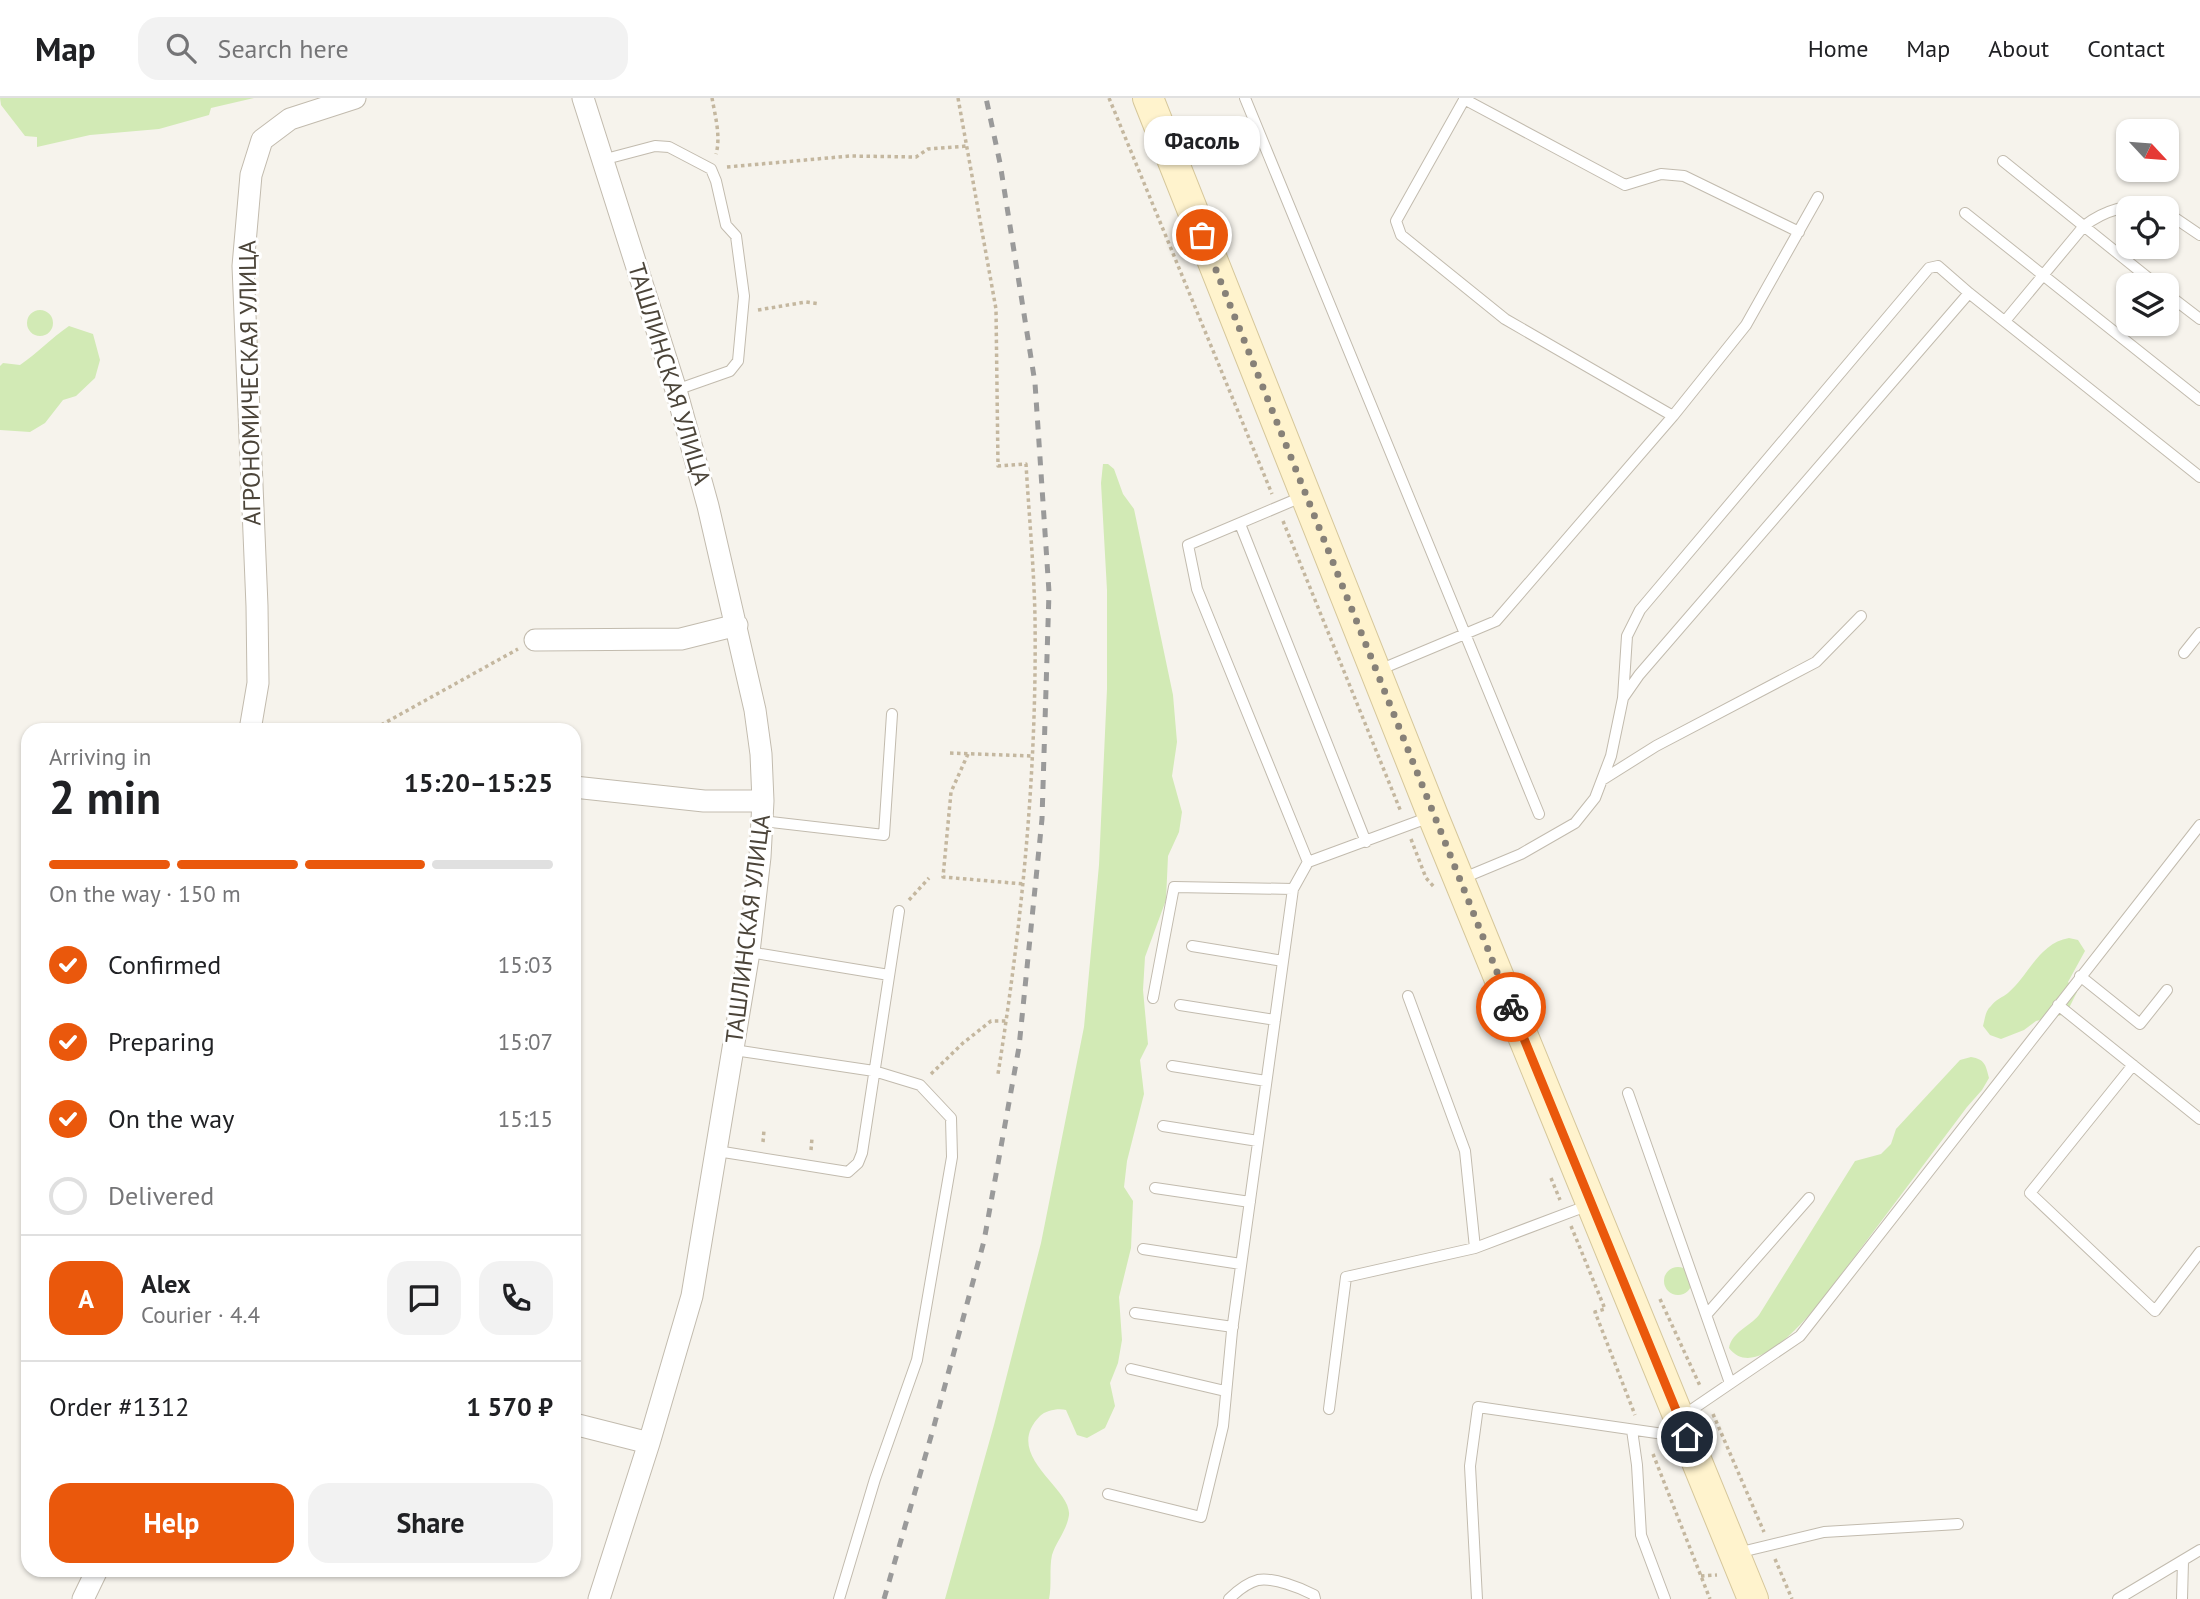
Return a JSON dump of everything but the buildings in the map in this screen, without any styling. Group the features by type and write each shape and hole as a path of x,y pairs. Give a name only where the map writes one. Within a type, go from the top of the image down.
{"main road":[{"path":"1148,98 1376,671 1420,821 1578,1209 1683,1428 1727,1564 1754,1599"}],"street":[{"name":"АГРОНОМИЧЕСКАЯ УЛИЦА","path":"251,723 258,683 257,606 243,265 251,175 261,140 290,119 355,98"},
{"name":"ТАШЛИНСКАЯ УЛИЦА","path":"583,98 676,390 708,506 755,710 761,754 763,811 749,951 692,1296 600,1599"},
{"path":"535,640 681,639 737,625"},
{"path":"581,788 763,811"},
{"path":"581,1426 649,1443"},
{"path":"83,1599 94,1577"}],"lane":[{"path":"1245,98 1539,814"},
{"path":"1673,416 1505,318 1401,235 1396,221 1464,99 1625,185 1661,174 1684,176 1799,232"},
{"path":"602,160 654,146 669,148 711,169 726,225 736,236 744,296 738,361 730,371 676,390"},
{"path":"2003,161 2142,273"},
{"path":"1376,671 1496,621 1673,416 1746,325 1818,197"},
{"path":"2005,321 2084,226 2099,214 2116,210"},
{"path":"1965,213 2200,400"},
{"path":"2179,221 2200,235"},
{"path":"1447,885 1521,853 1574,823 1595,798 1611,756 1623,698 1627,636 1640,610 1929,268 1938,266 2200,477"},
{"path":"1623,698 1639,675 1969,293"},
{"path":"2179,303 2200,319"},
{"path":"1306,495 1188,545 1202,602 1307,862"},
{"path":"1240,524 1366,842"},
{"path":"1602,780 1656,746 1816,662 1861,616"},
{"path":"2184,653 2200,633"},
{"path":"763,811 884,835 892,713"},
{"path":"1108,1494 1201,1517 1223,1426 1241,1264 1293,889 1307,862 1420,821"},
{"path":"1477,1599 1470,1466 1478,1407 1637,1431 1683,1428 1707,1400 1800,1336 2200,825"},
{"path":"1153,998 1174,887 1293,889"},
{"path":"717,1151 848,1172 858,1163 862,1153 899,911"},
{"path":"1192,946 1283,961"},
{"path":"749,951 889,975"},
{"path":"2080,976 2140,1024 2167,990"},
{"path":"1408,996 1465,1151 1475,1248"},
{"path":"2058,1004 2200,1119"},
{"path":"1180,1005 1275,1020"},
{"path":"734,1051 874,1071 920,1085 951,1118 952,1157 917,1360 875,1479 839,1599"},
{"path":"2133,1065 2030,1193 2155,1311 2200,1252"},
{"path":"1171,1066 1266,1081"},
{"path":"1628,1093 1730,1383"},
{"path":"1163,1126 1258,1141"},
{"path":"1155,1188 1250,1202"},
{"path":"1707,1314 1810,1198"},
{"path":"1329,1409 1346,1277 1475,1248 1578,1209"},
{"path":"1143,1249 1241,1264"},
{"path":"1135,1312 1233,1327"},
{"path":"1131,1369 1225,1391"},
{"path":"1637,1431 1641,1535 1665,1599"},
{"path":"1727,1564 1770,1545 1824,1532 1958,1524"},
{"path":"2118,1599 2200,1550"},
{"path":"2182,1599 2183,1561"},
{"path":"1229,1599 1239,1589 1260,1579 1299,1586 1314,1595 1315,1599"}],"path":[{"path":"712,98 718,148 711,169 850,156 916,157 928,149 967,146"},
{"path":"958,98 996,309 998,466 1026,464 1035,617 1032,755 1024,884 998,1074"},
{"path":"1109,98 1278,508 1420,821 1426,878 1447,885"},
{"path":"742,312 806,302 820,304"},
{"path":"385,723 535,640"},
{"path":"950,753 1032,755"},
{"path":"968,754 951,792 943,877 1024,884"},
{"path":"899,911 929,878"},
{"path":"920,1085 963,1042 991,1021 1006,1021"},
{"path":"1550,1175 1578,1209 1605,1309 1595,1312 1637,1431 1661,1471 1710,1599"},
{"path":"1659,1297 1707,1400 1792,1599"},
{"path":"1701,1576 1727,1564"}],"green space":[{"path":"0,98 254,98 211,108 209,115 159,129 90,135 37,147 37,137 25,136 1,105"},
{"path":"40,310 49,314 53,323 49,332 40,336 31,332 27,323 31,314"},
{"path":"69,326 93,334 100,360 95,378 76,396 63,400 45,423 30,432 0,430 0,366 3,363 20,365"},
{"path":"1103,464 1114,469 1123,494 1134,509 1173,695 1177,742 1172,776 1182,812 1179,832 1168,856 1166,900 1145,957 1143,990 1148,1044 1140,1060 1144,1094 1127,1161 1124,1187 1133,1201 1131,1248 1119,1297 1122,1340 1118,1363 1110,1383 1115,1406 1105,1428 1087,1438 1077,1435 1066,1410 1063,1409 1043,1414 1030,1430 1028,1444 1033,1457 1067,1505 1069,1515 1052,1555 1049,1599 945,1599 1041,1243 1084,1027 1099,865 1107,689 1107,590 1101,483"},
{"path":"2069,938 2078,940 2085,951 2068,982 2077,992 2069,1008 2062,1015 2036,1021 2024,1030 2001,1039 1990,1035 1983,1026 1989,1008 2015,986 2050,946"},
{"path":"1971,1057 1982,1061 1987,1070 1989,1078 1982,1090 1822,1300 1779,1344 1752,1358 1740,1357 1729,1348 1731,1342 1759,1315 1855,1161 1881,1154 1891,1144 1896,1129 1960,1060"},
{"path":"1678,1267 1688,1271 1692,1281 1688,1291 1678,1295 1668,1291 1664,1281 1668,1271"}],"railway":[{"path":"884,1599 984,1241 1019,1047 1042,819 1049,592 1035,383 1000,163 986,98"}],"way so far":[{"path":"1202,235 1511,1007"}],"place":[{"name":"Фасоль","path":"1202,235"}],"route":[{"path":"1511,1007 1687,1437"}]}
